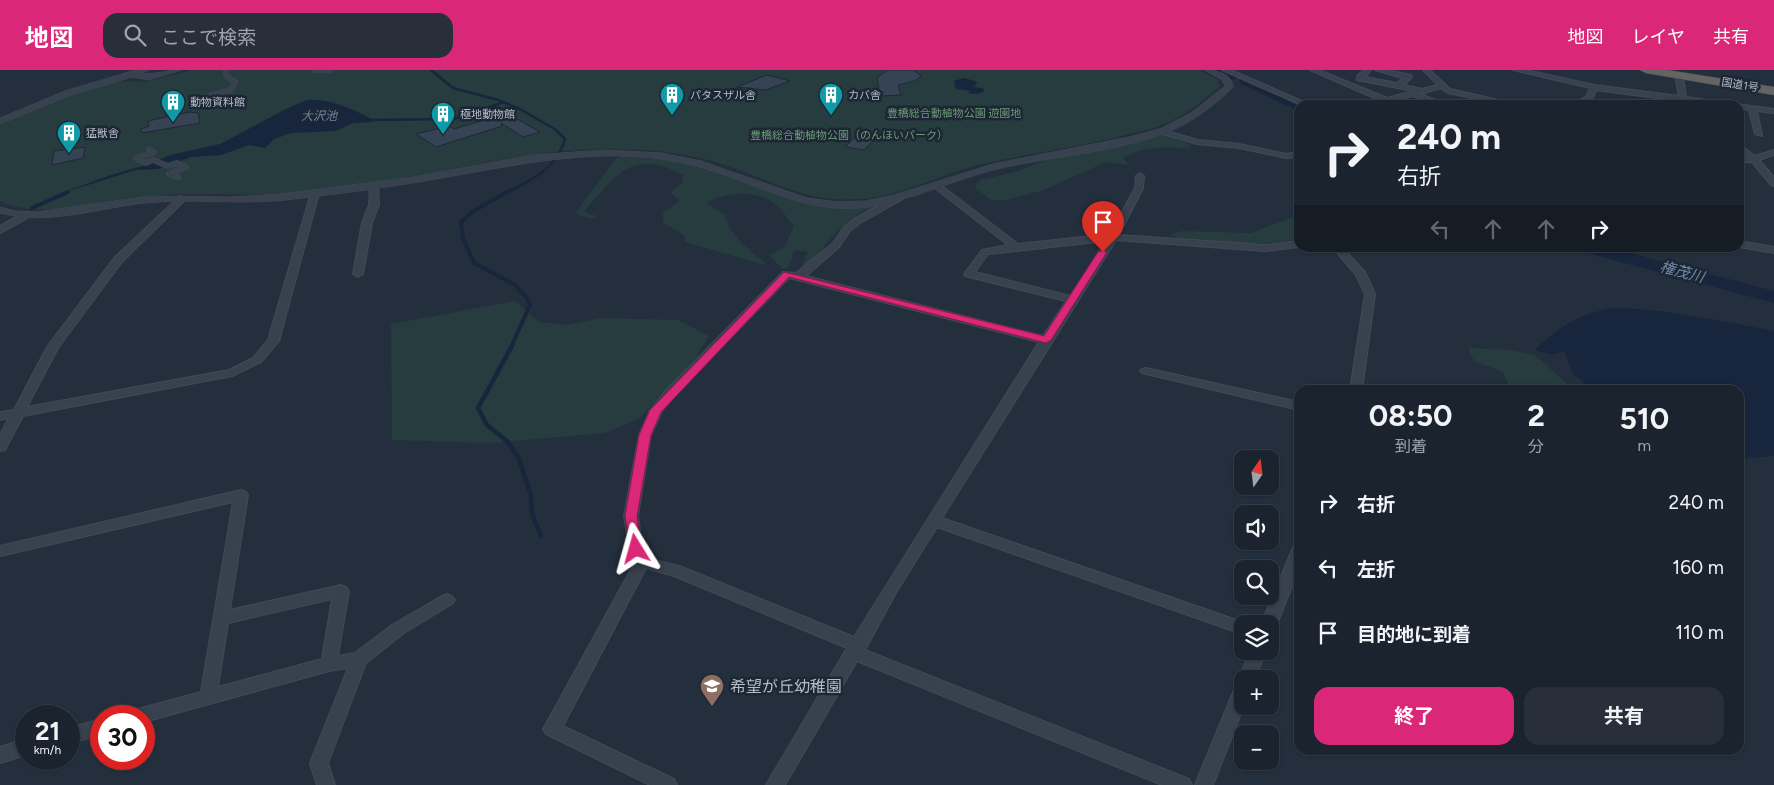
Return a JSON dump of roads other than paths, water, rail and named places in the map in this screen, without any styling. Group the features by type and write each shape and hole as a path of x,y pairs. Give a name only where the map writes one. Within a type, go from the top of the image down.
{"highway":[{"name":"国道1号","path":"1646,70 1673,72 1774,89"}],"street":[{"path":"0,121 68,93 145,70"},
{"path":"131,74 149,77 177,70"},
{"path":"202,98 231,90 235,82 226,76 226,70"},
{"path":"315,70 330,70"},
{"path":"1209,70 1225,78 1229,83"},
{"path":"1225,70 1295,100"},
{"path":"1229,83 1242,78 1252,70"},
{"path":"1313,70 1386,100 1442,86"},
{"path":"1368,70 1360,78 1421,91"},
{"path":"1378,70 1408,77 1399,86"},
{"path":"1426,70 1448,91 1490,100"},
{"path":"1516,70 1594,87 1671,100"},
{"path":"1673,72 1682,100"},
{"path":"0,210 26,215 54,213 132,200 183,198 243,199 315,193 374,186 532,158 616,153 660,156 701,164 787,196 817,203 865,204 900,197 993,167 1121,142 1163,131 1199,112 1229,87 1229,83"},
{"path":"1584,100 1589,98 1594,87"},
{"path":"1413,93 1430,100"},
{"path":"1744,107 1774,111"},
{"path":"1752,108 1760,134"},
{"path":"1163,131 1197,142 1239,146 1286,156 1294,155"},
{"path":"150,150 154,152 136,158 146,163 153,160 168,166 176,163 186,167 169,174 178,177"},
{"path":"1744,150 1754,159 1774,183"},
{"path":"1744,160 1754,159 1774,152"},
{"path":"1762,169 1774,171"},
{"path":"775,785 934,521 1071,300 1113,237 1139,188 1140,176"},
{"path":"935,185 1016,247"},
{"path":"358,274 367,223 374,204 374,186"},
{"path":"0,416 232,373 256,360 273,341 315,193"},
{"path":"798,276 836,245 847,229 857,221 900,197"},
{"path":"0,447 53,347 118,260 183,198"},
{"path":"0,230 26,215"},
{"path":"1071,300 969,274 985,252 1113,237 1265,248 1294,245"},
{"path":"1744,245 1774,250"},
{"path":"1342,252 1361,274 1370,294 1357,385"},
{"path":"642,562 636,549 631,516 645,435 656,410 787,274 1046,340"},
{"path":"1146,370 1294,405"},
{"path":"0,550 241,495 208,697"},
{"path":"934,521 1234,625"},
{"path":"642,562 677,571 857,650 1183,785"},
{"path":"642,562 552,729 668,785"},
{"path":"1273,615 1294,562"},
{"path":"221,618 342,592 329,664"},
{"path":"155,711 329,664 359,659 398,629 447,600"},
{"path":"326,785 319,762 359,659"},
{"path":"1204,785 1234,710"},
{"path":"0,755 15,750"}],"water":[{"path":"963,78 976,81 977,84 973,87 982,88 985,91 978,94 956,89 954,81"},
{"name":"大沢池","path":"307,100 324,101 340,105 371,119 372,122 353,123 336,131 291,133 274,139 265,148 249,145 221,155 191,157 158,169 136,170 62,193 114,174 150,164 170,155 220,144"},
{"path":"1614,308 1674,313 1774,331 1774,456 1744,459 1744,385 1584,385 1582,380 1574,376 1564,351 1552,355 1535,350 1562,327 1580,317"}],"waterway":[{"path":"431,70 453,88 503,102"},
{"name":"権茂川","path":"1220,70 1233,76"},
{"name":"権茂川","path":"1246,81 1294,104"},
{"path":"366,120 454,119 503,102"},
{"path":"503,102 520,109 556,130 565,139 556,158 543,172 508,192"},
{"path":"510,190 472,212 461,222 463,238 474,263 515,285 527,298 530,305 512,345"},
{"path":"32,208 68,192"},
{"name":"権茂川","path":"1605,252 1774,297"},
{"path":"513,344 478,408 487,425 508,442 519,459 531,495 532,514 541,536"}],"place":[{"name":"パタスザル舎","path":"672,116"},
{"name":"カバ舎","path":"831,116"},
{"name":"動物資料館","path":"173,123"},
{"name":"極地動物館","path":"443,135"},
{"name":"猛獣舎","path":"69,154"},
{"name":"希望が丘幼稚園","path":"712,707"}],"park label":[{"name":"豊橋総合動植物公園 遊園地","path":"954,113"},
{"name":"豊橋総合動植物公園（のんほいパーク）","path":"849,135"}]}
